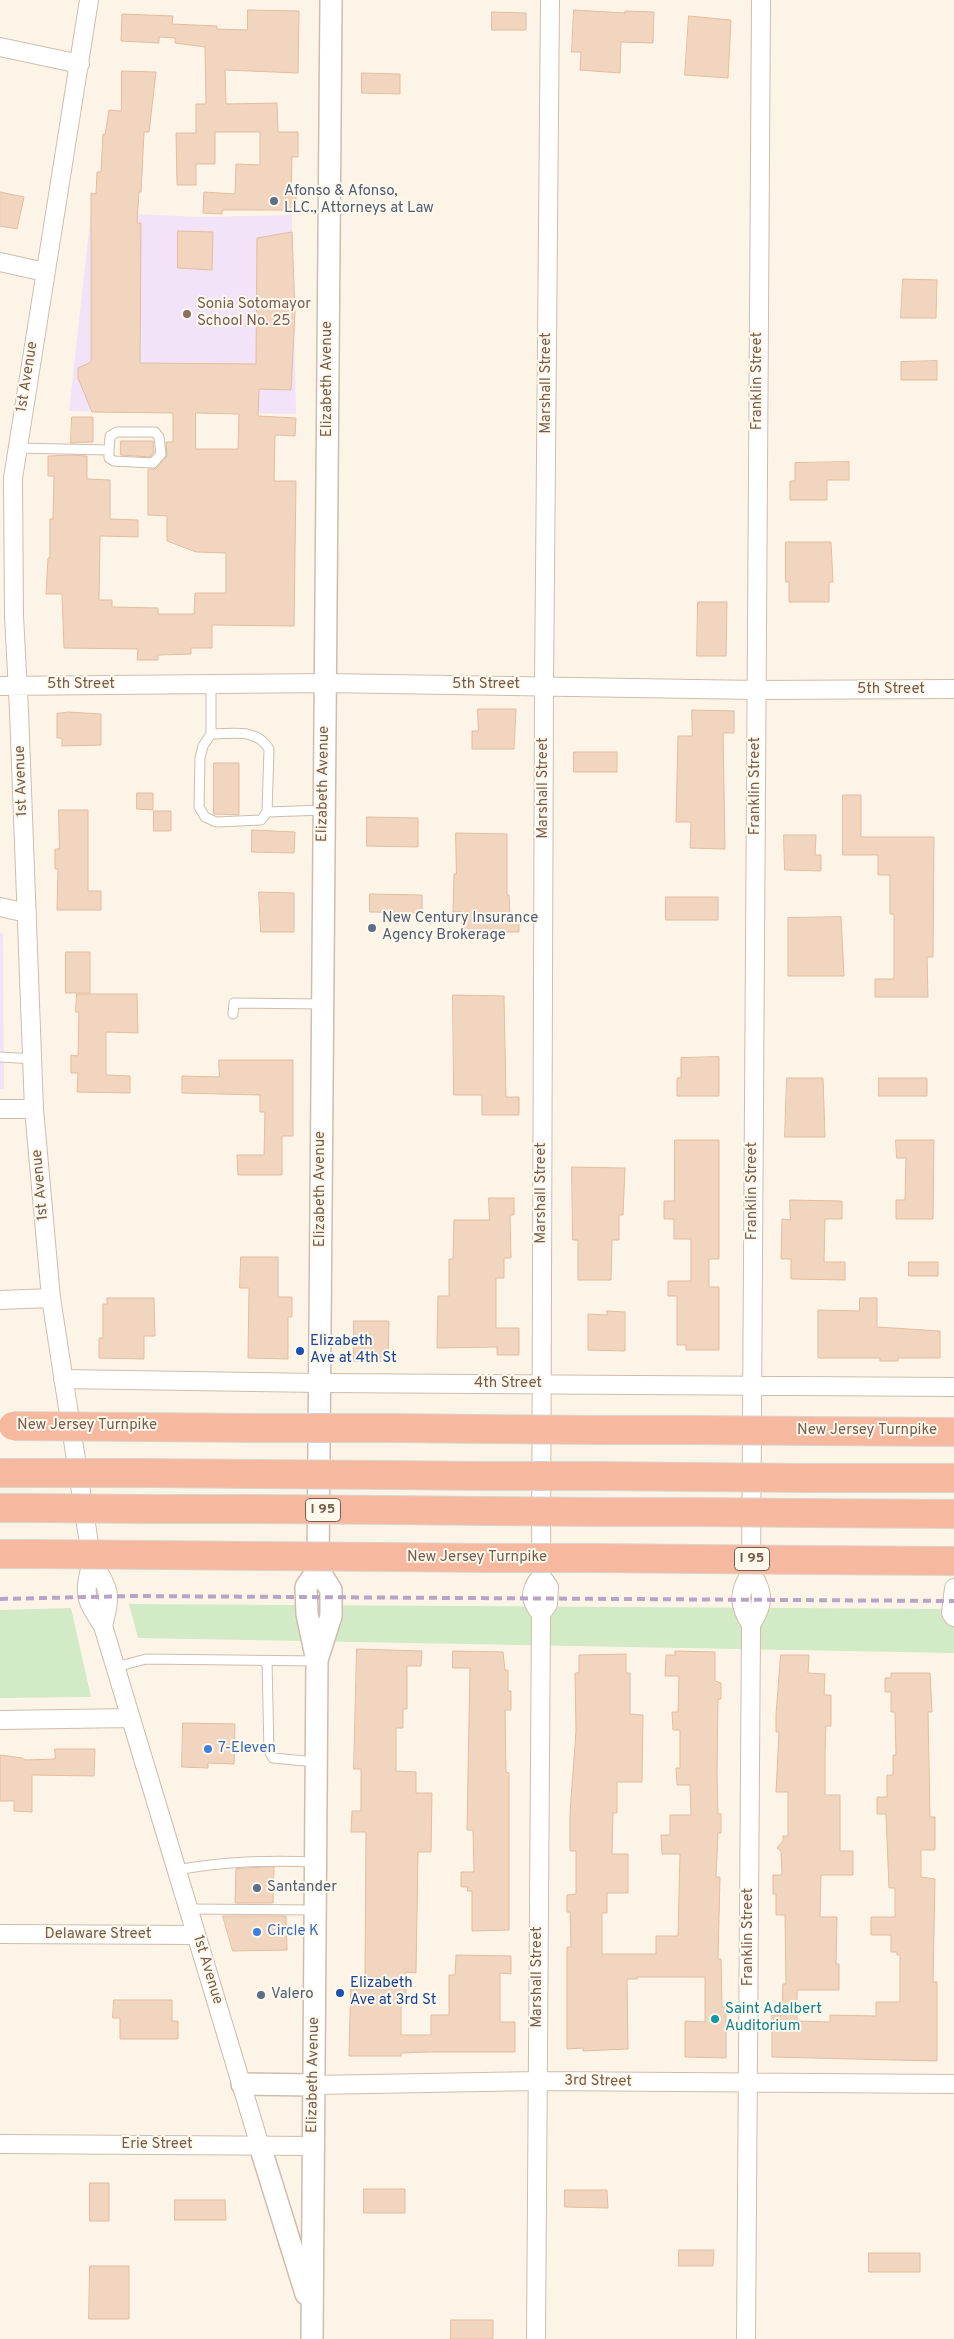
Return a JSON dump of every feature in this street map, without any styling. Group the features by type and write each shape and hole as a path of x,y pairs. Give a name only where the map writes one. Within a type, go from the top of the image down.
{"highway":[{"name":"New Jersey Turnpike","path":"6,1426 954,1432"},
{"path":"10,1473 954,1478"},
{"name":"I 95","path":"13,1508 954,1514"},
{"name":"New Jersey Turnpike","path":"0,1554 954,1561"}],"street":[{"name":"1st Avenue","path":"89,0 80,64 44,272 18,448 6,477 18,685 34,1059 34,1109 51,1298 92,1563 106,1584 109,1604 103,1626 312,2314"},
{"name":"Elizabeth Avenue","path":"312,2339 317,1661 331,1616 331,1590 318,1569 331,0"},
{"name":"Marshall Street","path":"536,2339 541,1614 548,1604 549,1587 541,1576 544,686 550,0"},
{"name":"Franklin Street","path":"746,2339 751,1625 761,1610 761,1587 751,1572 751,1384 761,0"},
{"path":"0,48 80,64"},
{"path":"0,262 44,272"},
{"name":"5th Street","path":"0,686 326,683 757,690 954,689"},
{"path":"0,908 28,913"},
{"path":"0,1109 34,1109"},
{"path":"0,1300 51,1298"},
{"name":"4th Street","path":"63,1378 319,1384 751,1384 954,1387"},
{"path":"954,1588 951,1613 954,1617"},
{"path":"0,1720 130,1718"},
{"name":"Delaware Street","path":"0,1934 196,1935"},
{"name":"3rd Street","path":"242,2084 314,2085 538,2081 954,2084"},
{"name":"Erie Street","path":"0,2144 313,2146"}],"lane":[{"path":"117,432 155,432 160,437 161,454 152,463 111,460 108,450 110,436 117,432"},
{"path":"18,448 108,450"},
{"path":"211,685 211,734 203,746 200,758 199,807 205,817 216,822 262,820 267,812 269,749 264,741 253,734 211,734"},
{"path":"267,812 324,810"},
{"path":"233,1014 234,1003 322,1004"},
{"path":"0,1057 34,1059"},
{"path":"116,1667 146,1659 317,1661"},
{"path":"267,1660 269,1751 273,1758 316,1762"},
{"path":"177,1870 215,1863 268,1860 315,1862"},
{"path":"189,1909 315,1910"}],"shaded area":[{"name":"Sonia Sotomayor School No. 25","path":"91,212 201,217 292,215 296,414 69,411"},
{"path":"0,932 3,934 4,1089 0,1089"}],"green space":[{"path":"129,1604 954,1609 954,1653 138,1638"},
{"path":"71,1608 91,1697 0,1698 0,1610"}],"building":[{"path":"248,10 299,11 298,73 225,70 226,104 277,103 278,132 298,132 298,157 292,157 291,195 296,195 296,210 222,210 222,214 203,213 204,192 235,194 236,164 260,165 260,132 215,132 215,164 196,164 196,185 177,185 176,133 196,133 196,104 206,104 205,47 175,43 175,38 159,37 159,43 121,41 122,14 173,16 172,24 217,26 217,29 247,30"},
{"path":"574,10 625,13 625,11 654,12 653,43 621,42 620,73 580,70 581,52 572,52"},
{"path":"492,12 526,13 526,30 492,30"},
{"path":"689,16 731,20 728,78 685,75"},
{"path":"122,71 156,72 149,132 144,132 141,192 139,192 137,223 141,223 140,363 256,364 257,238 292,232 295,312 291,390 259,389 258,416 296,418 295,436 275,435 274,481 296,481 294,626 212,625 212,648 191,648 191,654 158,655 158,660 137,660 138,649 64,648 62,594 46,594 48,558 50,558 50,519 53,519 54,476 48,476 48,456 71,455 87,456 87,479 110,480 110,519 138,520 138,537 100,536 99,600 112,600 112,607 158,608 158,614 194,614 195,593 226,593 226,553 196,552 167,541 167,516 148,515 148,469 156,469 167,456 166,442 173,442 173,413 92,412 78,378 78,368 91,362 91,193 96,194 97,172 101,172 103,134 105,135 109,110 121,111","holes":["196,413 239,414 238,449 196,449"]},
{"path":"362,73 400,74 400,94 362,93"},
{"path":"0,192 24,197 17,229 0,226"},
{"path":"178,231 213,232 212,270 178,268"},
{"path":"903,279 937,280 936,318 901,318"},
{"path":"937,361 937,380 901,380 901,362"},
{"path":"72,417 93,417 93,442 71,443"},
{"path":"121,441 153,441 154,452 150,457 121,455"},
{"path":"849,462 849,480 827,480 827,500 790,500 790,481 795,481 795,463"},
{"path":"786,542 831,542 833,582 829,582 829,602 789,602 789,582 786,582"},
{"path":"698,602 727,602 726,656 697,656"},
{"path":"478,709 516,709 514,749 472,749 472,731 478,731"},
{"path":"692,710 734,711 734,733 723,733 725,849 690,848 691,822 676,822 678,736 692,736"},
{"path":"68,712 101,714 101,745 62,746 62,738 57,738 57,714"},
{"path":"574,752 617,752 617,772 574,772"},
{"path":"214,763 239,763 239,815 214,814"},
{"path":"137,793 153,793 153,810 137,809"},
{"path":"843,795 861,795 861,837 934,837 933,957 927,957 928,997 875,997 875,979 894,979 894,914 890,914 890,875 878,875 878,855 843,855"},
{"path":"59,810 88,810 88,891 101,891 101,910 57,910 58,869 55,869 55,849 59,849"},
{"path":"154,811 171,811 171,831 154,831"},
{"path":"367,817 418,818 418,847 367,846"},
{"path":"252,830 295,832 294,853 252,852"},
{"path":"456,833 507,834 507,895 509,895 510,914 519,914 519,932 462,932 462,912 453,912 454,874 456,874"},
{"path":"784,835 816,835 815,855 821,855 821,871 785,870"},
{"path":"259,892 294,893 294,932 261,932"},
{"path":"370,894 422,895 422,913 370,912"},
{"path":"666,897 718,897 718,920 666,920"},
{"path":"841,917 844,976 788,976 788,918"},
{"path":"66,952 90,952 90,993 66,993"},
{"path":"77,994 137,994 138,1033 106,1032 106,1075 130,1076 130,1093 77,1092 78,1073 71,1073 71,1055 78,1056 79,1012 76,1012"},
{"path":"453,995 504,996 506,1097 519,1097 519,1115 482,1115 482,1095 454,1095"},
{"path":"719,1057 719,1096 677,1096 677,1078 681,1078 681,1058"},
{"path":"219,1060 293,1060 293,1136 282,1136 282,1175 238,1175 237,1155 264,1155 265,1112 260,1112 260,1095 182,1093 182,1076 219,1077"},
{"path":"787,1078 823,1078 825,1137 785,1137"},
{"path":"879,1078 927,1078 927,1096 879,1096"},
{"path":"675,1140 719,1140 719,1259 709,1259 709,1287 719,1287 719,1350 686,1350 686,1345 677,1345 677,1296 668,1296 668,1281 691,1281 691,1239 674,1239 674,1219 664,1219 664,1201 674,1201"},
{"path":"896,1140 934,1140 933,1219 896,1219 896,1200 905,1200 906,1158 897,1158"},
{"path":"572,1167 625,1168 623,1215 619,1215 619,1240 612,1240 611,1280 578,1280 578,1240 573,1240"},
{"path":"489,1198 514,1198 514,1215 510,1215 511,1258 504,1258 504,1278 496,1278 496,1328 519,1328 519,1355 497,1355 497,1347 437,1348 438,1296 449,1296 449,1259 453,1259 454,1220 489,1220"},
{"path":"790,1200 842,1201 842,1219 825,1219 824,1262 845,1262 845,1280 791,1279 791,1259 781,1259 782,1219 790,1220"},
{"path":"241,1257 278,1257 278,1297 292,1297 292,1317 288,1317 288,1359 248,1358 249,1288 240,1288"},
{"path":"909,1262 938,1262 938,1276 909,1276"},
{"path":"107,1298 154,1298 155,1336 144,1336 144,1359 99,1358 99,1338 103,1338 103,1304 107,1304"},
{"path":"860,1298 877,1298 877,1327 940,1331 940,1358 898,1358 898,1361 880,1361 880,1358 818,1358 818,1310 859,1311"},
{"path":"607,1311 625,1312 625,1351 588,1350 588,1314 607,1315"},
{"path":"354,1321 389,1321 388,1361 354,1361"},
{"path":"357,1649 422,1651 421,1666 407,1666 407,1709 403,1709 403,1728 396,1728 396,1771 416,1772 416,1793 432,1793 431,1852 418,1852 416,1973 406,1972 406,1998 401,1998 401,2035 431,2035 431,2015 449,2015 449,1975 455,1975 456,1955 511,1956 511,1974 500,1973 500,2022 515,2022 515,2052 429,2052 401,2053 401,2056 349,2056 351,1975 365,1975 366,1832 351,1832 352,1811 361,1811 361,1769 354,1769"},
{"path":"453,1651 503,1652 505,1670 508,1670 508,1691 511,1691 511,1710 505,1710 506,1772 509,1773 509,1930 472,1931 472,1891 467,1891 468,1887 461,1887 461,1872 474,1872 473,1830 467,1830 470,1668 453,1668"},
{"path":"675,1651 715,1652 715,1681 721,1683 721,1699 718,1699 717,1773 718,1814 721,1814 721,1833 718,1833 716,1877 720,1877 718,1959 721,1959 722,2007 726,2008 726,2058 685,2057 685,2021 705,2022 705,1977 637,1977 637,1979 627,1979 628,2049 583,2051 583,2048 567,2049 567,1947 571,1947 570,1912 567,1912 567,1895 576,1894 576,1851 570,1851 570,1813 576,1731 575,1673 579,1673 579,1655 626,1654 626,1673 630,1673 630,1714 643,1715 642,1782 617,1782 617,1813 613,1813 612,1854 628,1854 628,1893 607,1893 607,1913 602,1913 602,1954 656,1954 656,1936 678,1936 680,1854 662,1854 661,1835 670,1835 670,1815 691,1815 690,1785 677,1785 676,1768 680,1768 680,1730 673,1730 672,1712 678,1712 679,1676 665,1676 666,1655 675,1655"},
{"path":"781,1655 809,1655 808,1673 825,1674 824,1695 831,1695 831,1726 826,1726 825,1795 840,1795 840,1851 853,1851 853,1875 821,1875 820,1917 837,1917 836,1964 839,1964 839,1990 797,1990 797,2021 830,2022 830,2015 876,2016 876,2002 900,2002 900,1955 897,1955 897,1952 891,1952 891,1935 871,1935 871,1917 895,1917 895,1888 889,1888 886,1814 877,1814 877,1797 887,1797 887,1775 893,1775 893,1755 896,1755 895,1712 891,1712 891,1692 885,1692 885,1678 891,1678 891,1673 930,1673 932,1712 928,1712 930,1817 935,1817 935,1850 921,1850 921,1877 935,1879 933,1982 937,1982 937,2061 772,2057 772,2015 782,2015 783,1984 786,1984 785,1915 776,1915 776,1894 773,1894 773,1875 782,1875 781,1851 777,1848 783,1841 783,1836 788,1836 788,1792 776,1792 779,1732 776,1732 776,1715"},
{"name":"7-Eleven","path":"183,1723 235,1724 234,1764 208,1763 208,1768 182,1767"},
{"path":"55,1749 95,1749 94,1776 32,1775 32,1812 14,1811 14,1801 0,1801 0,1755 25,1760 55,1759"},
{"path":"274,1867 273,1903 235,1903 236,1869"},
{"name":"Circle K","path":"223,1916 286,1916 287,1950 233,1951"},
{"path":"114,2000 172,2000 172,2021 178,2021 178,2039 120,2039 120,2018 113,2018"},
{"path":"90,2183 109,2183 109,2221 90,2221"},
{"path":"364,2189 405,2189 405,2213 364,2213"},
{"path":"565,2190 607,2190 608,2208 565,2207"},
{"path":"175,2200 225,2200 226,2220 175,2220"},
{"path":"679,2250 714,2250 713,2266 679,2266"},
{"path":"869,2253 920,2253 920,2272 869,2272"},
{"path":"90,2266 129,2266 129,2319 89,2319"},
{"path":"451,2320 493,2320 493,2339 451,2339"}],"railway":[{"path":"0,1599 132,1596 954,1601"}],"place":[{"name":"Afonso & Afonso, LLC., Attorneys at Law","path":"274,201"},
{"name":"Sonia Sotomayor School No. 25","path":"187,314"},
{"name":"New Century Insurance Agency Brokerage","path":"372,928"},
{"name":"Elizabeth Ave at 4th St","path":"300,1351"},
{"name":"7-Eleven","path":"208,1749"},
{"name":"Santander","path":"257,1888"},
{"name":"Circle K","path":"257,1932"},
{"name":"Elizabeth Ave at 3rd St","path":"340,1993"},
{"name":"Valero","path":"261,1995"},
{"name":"Saint Adalbert Auditorium","path":"715,2019"}]}
